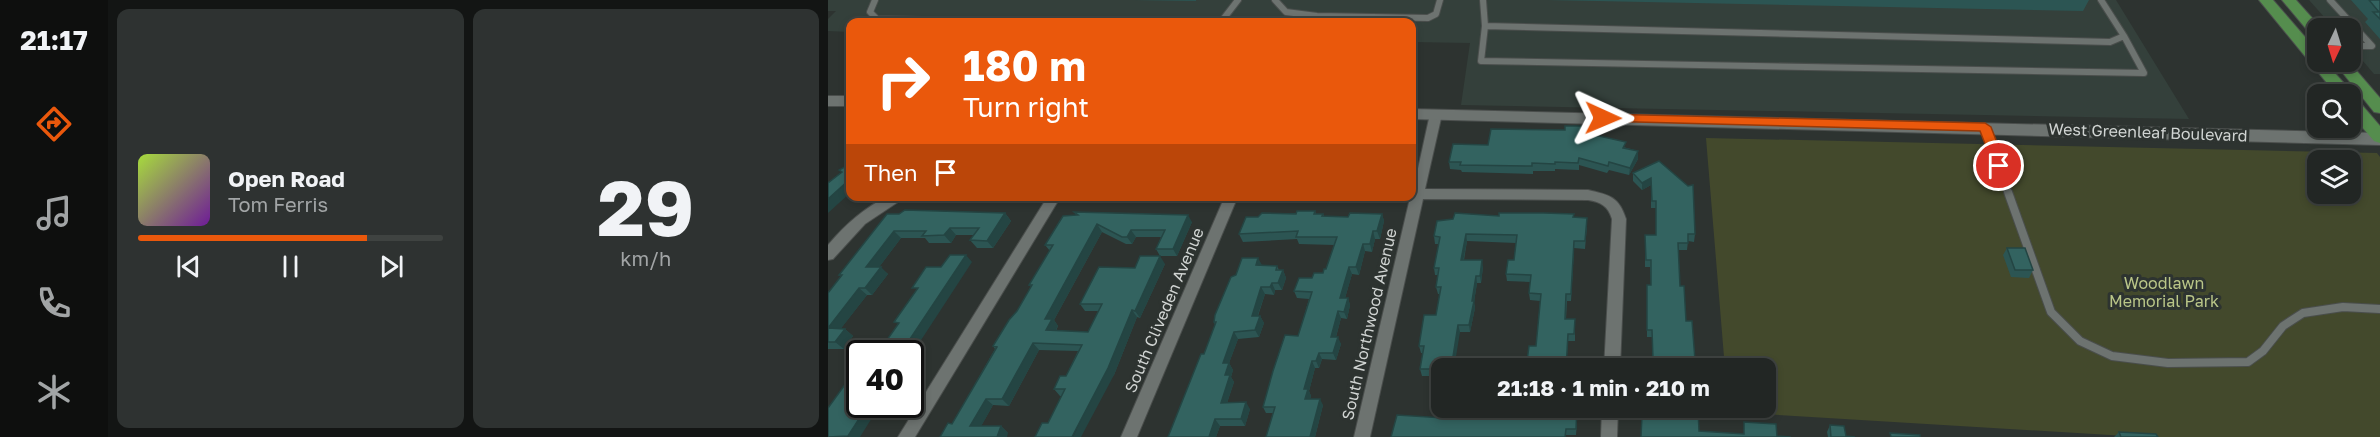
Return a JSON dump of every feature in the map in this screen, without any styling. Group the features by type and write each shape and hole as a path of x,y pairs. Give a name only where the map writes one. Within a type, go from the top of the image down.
{"main road":[{"path":"2266,0 2336,84"},
{"path":"2289,0 2307,21"},
{"path":"2349,72 2380,108"},
{"path":"2361,115 2380,138"}],"street":[{"path":"828,101 846,101"},
{"name":"West Greenleaf Boulevard","path":"1416,114 2380,138"},
{"name":"South Northwood Avenue","path":"1416,187 1436,114"},
{"path":"1416,194 1588,195 1603,198 1616,206 1619,219 1613,358"},
{"path":"828,255 852,226 873,209 890,201"},
{"path":"906,437 1052,201"},
{"name":"South Cliveden Avenue","path":"1129,437 1230,201"},
{"name":"South Northwood Avenue","path":"1362,437 1413,201"},
{"path":"1609,437 1610,418"}],"lane":[{"path":"875,0 870,12 876,18"},
{"path":"1224,18 1238,0"},
{"path":"1275,0 1286,12 1317,16 1428,18 1436,14 1440,0"},
{"path":"1484,0 1485,26 1481,61 2144,73 2101,0"},
{"path":"2330,0 2346,18"},
{"path":"1485,26 2110,42 2124,36"},
{"path":"2361,34 2372,46 2361,46"},
{"path":"1985,127 2052,312 2062,327 2079,341 2112,357 2138,362 2248,362 2259,357 2284,324 2309,312 2339,305 2380,309"}],"shaded area":[{"path":"828,0 2116,0 2189,119 1461,105 1470,43 1416,42 1416,18 846,18 846,32 828,31 828,19 836,11 828,11"},
{"path":"2309,0 2380,0 2380,74 2374,74 2361,59 2361,18 2325,18"}],"green space":[{"name":"Woodlawn Memorial Park","path":"1706,138 2307,151 2307,204 2361,204 2361,153 2377,153 2380,157 2380,437 2143,437 1776,415 1776,358 1724,358"}],"building":[{"path":"2369,0 2380,0 2380,19 2373,12 2379,12"},
{"path":"1565,126 1582,126 1581,136 1599,136 1626,142 1623,148 1638,151 1630,168 1609,162 1608,166 1579,158 1578,163 1532,163 1532,166 1460,165 1461,162 1449,162 1453,144 1488,145 1491,129 1565,130"},
{"path":"1659,161 1688,186 1693,185 1695,234 1688,234 1688,243 1678,243 1680,286 1684,286 1686,321 1692,321 1695,358 1653,358 1652,330 1647,330 1647,285 1651,285 1651,260 1646,260 1645,235 1656,235 1656,201 1652,201 1651,178 1642,183 1633,173"},
{"path":"846,166 846,183 828,199 828,183 842,172 839,170"},
{"path":"905,210 1005,213 987,241 970,240 979,228 950,228 944,235 922,236 926,231 894,231 866,267 881,267 865,288 859,288 828,328 828,293 842,275 839,275 887,214 899,214"},
{"path":"1297,211 1315,211 1314,214 1323,214 1322,216 1348,217 1350,213 1382,214 1377,231 1373,231 1370,244 1363,244 1356,267 1349,267 1340,298 1348,298 1344,312 1338,311 1331,337 1338,337 1333,353 1319,353 1316,361 1312,361 1304,389 1308,389 1305,399 1320,399 1310,437 1266,437 1275,407 1263,407 1273,371 1285,335 1298,336 1312,292 1294,291 1299,278 1312,278 1314,273 1323,273 1337,237 1296,237 1298,231 1239,234 1246,217 1258,217 1262,213 1296,214"},
{"path":"1074,212 1188,215 1173,249 1156,249 1165,230 1131,230 1127,237 1122,237 1097,224 1045,319 1052,319 1046,330 1088,332 1102,304 1080,304 1099,267 1135,268 1140,256 1160,256 1135,311 1132,310 1108,368 1072,437 1035,437 1042,423 1048,423 1065,389 1054,389 1060,376 1066,376 1082,345 1033,343 1002,399 986,399 970,426 1001,426 997,437 940,437 948,423 952,424 997,347 993,346 1032,285 1029,285 1053,245 1045,245 1063,216 1078,215"},
{"path":"1455,213 1499,216 1499,213 1574,214 1573,217 1587,218 1585,241 1574,241 1571,294 1566,294 1565,319 1575,319 1574,334 1568,334 1567,358 1527,358 1529,346 1536,346 1541,294 1529,293 1531,275 1506,274 1508,260 1514,260 1517,235 1466,234 1461,260 1482,260 1480,276 1476,276 1469,325 1458,325 1453,358 1431,358 1431,369 1420,369 1424,346 1419,346 1424,315 1436,315 1441,287 1436,287 1439,268 1434,268 1440,237 1434,236 1437,221 1453,219"},
{"path":"2007,248 2025,248 2033,270 2015,270"},
{"path":"950,255 966,255 909,340 887,340 899,323 894,322 918,288 912,288 926,267 941,267"},
{"path":"1242,258 1258,258 1256,265 1277,266 1276,270 1283,270 1278,283 1272,283 1270,287 1261,287 1252,316 1260,316 1255,330 1234,332 1223,363 1229,363 1225,375 1230,375 1221,403 1246,402 1241,419 1215,419 1209,437 1168,437 1201,354 1204,354 1216,322 1214,322 1215,315 1231,277 1236,275"},
{"path":"828,328 845,329 835,342 828,342"},
{"path":"846,383 846,418 860,418 848,436 828,437 828,408"},
{"path":"1397,415 1431,418 1577,418 1576,429 1566,429 1565,437 1391,437"},
{"path":"1642,418 1698,418 1699,431 1744,434 1744,422 1776,424 1777,436 1791,437 1641,437"},
{"path":"1830,425 1844,426 1846,436 1855,437 1831,437"},
{"path":"2119,432 2156,434 2158,437 2121,437"},
{"path":"1890,433 1920,435 1920,437 1891,437"}],"route":[{"path":"1603,118 1985,127 1999,166"}]}
